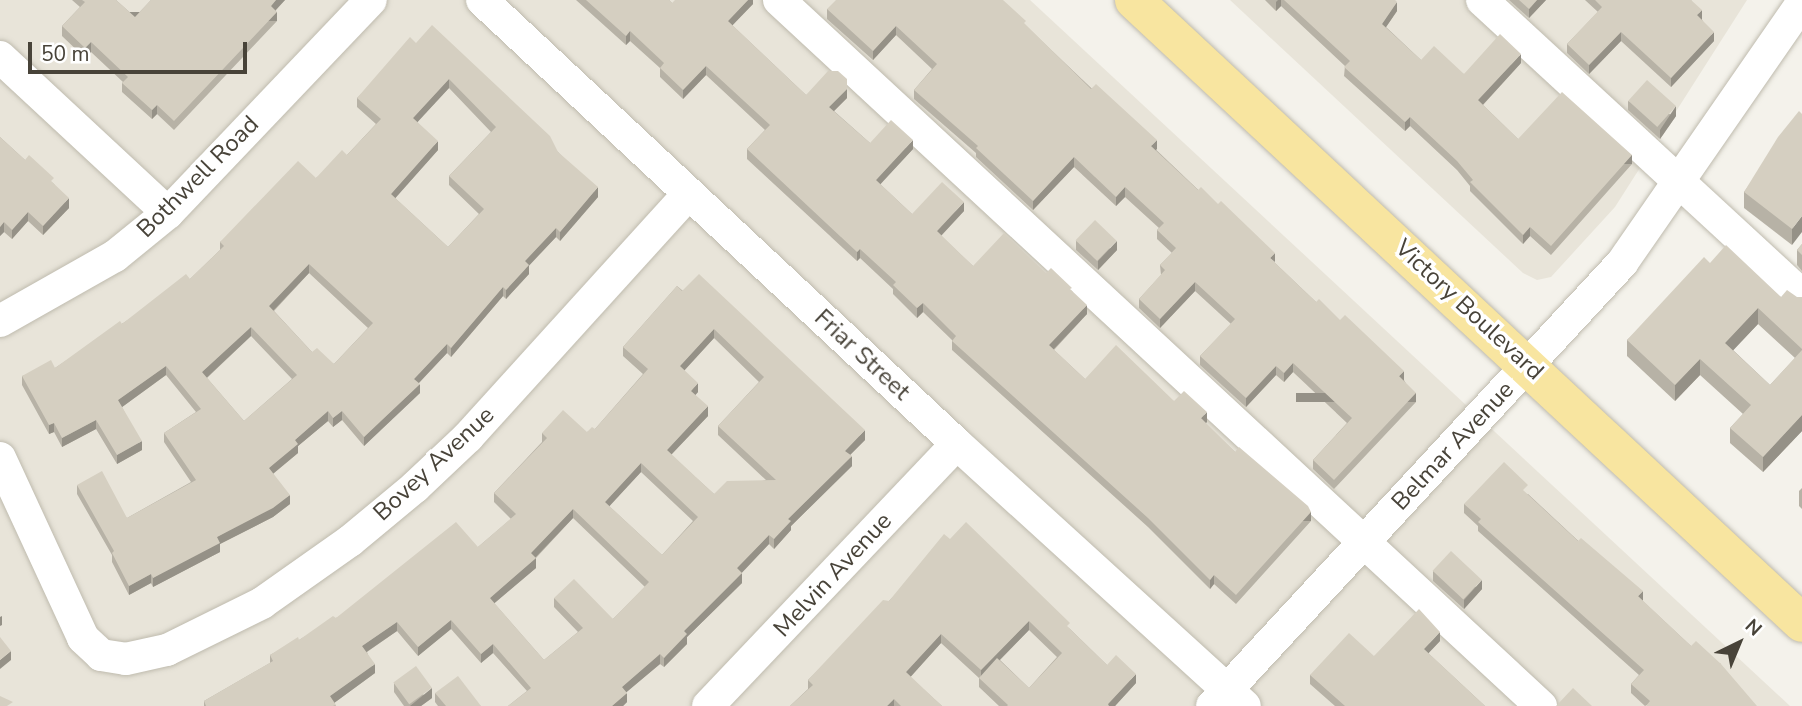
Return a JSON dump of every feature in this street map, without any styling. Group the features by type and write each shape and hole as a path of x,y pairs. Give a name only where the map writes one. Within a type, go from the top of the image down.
{"main road":[{"name":"Victory Boulevard","path":"1134,0 1529,365 1802,623"}],"street":[{"name":"Bothwell Road","path":"0,321 115,256 168,213 371,0"},
{"name":"Friar Street","path":"482,0 1228,700"},
{"path":"779,0 1541,706"},
{"path":"1482,0 1802,295"},
{"name":"Belmar Avenue","path":"1228,700 1365,542 1622,263 1793,10"},
{"path":"0,57 168,213"},
{"name":"Bovey Avenue","path":"0,458 83,638 101,655 126,659 167,650 262,603 350,541 415,487 468,437 688,194"},
{"name":"Melvin Avenue","path":"708,706 957,444"}],"shaded area":[{"path":"0,0 1030,0 1790,706 0,706"},
{"path":"1230,0 1747,0 1615,207 1551,277 1537,280 1523,273"}],"building":[{"path":"82,0 116,0 135,17 151,0 276,0 271,6 277,12 174,121 157,105 152,110 122,83 128,77 91,42 85,48 62,26 85,2"},
{"path":"586,0 669,0 672,3 675,0 748,0 728,21 806,95 828,71 838,71 847,79 847,89 829,107 870,143 891,120 913,140 876,180 912,214 942,182 964,202 937,231 973,266 1004,233 1046,273 1051,268 1072,288 1070,289 1087,305 1049,345 1085,379 1116,345 1174,401 1184,391 1207,412 1201,418 1235,452 1239,447 1308,506 1311,512 1236,595 1214,575 1210,580 1148,518 952,341 956,336 923,303 917,308 893,285 896,282 860,249 857,252 747,149 770,125 706,66 683,90 660,68 664,63 630,31 626,36"},
{"path":"836,0 1003,0 1091,89 1096,84 1157,140 1151,146 1198,190 1201,187 1218,204 1221,201 1275,253 1270,258 1316,302 1319,299 1340,320 1345,315 1404,371 1399,376 1416,393 1334,480 1313,460 1352,418 1293,363 1284,373 1276,366 1246,398 1200,356 1235,319 1195,282 1160,319 1139,299 1165,270 1160,265 1176,248 1157,230 1164,223 1125,187 1116,197 1074,157 1033,201 976,148 978,146 914,90 937,64 896,26 873,51 827,9"},
{"path":"1284,0 1395,0 1397,2 1382,24 1421,60 1434,46 1464,74 1500,34 1521,54 1478,100 1518,139 1562,92 1632,155 1551,246 1530,227 1523,235 1470,182 1473,180 1457,161 1410,117 1405,122 1344,67 1350,61"},
{"path":"1519,0 1537,0 1529,9"},
{"path":"1595,0 1691,0 1702,10 1697,15 1714,32 1671,78 1621,32 1589,65 1567,44 1602,7"},
{"path":"432,25 550,136 558,152 598,187 560,232 556,228 525,261 529,265 506,290 503,287 451,348 447,344 414,379 420,384 364,437 342,411 333,418 328,411 295,440 298,444 269,468 290,495 273,508 217,537 220,543 153,578 151,574 129,586 112,553 114,551 77,485 102,471 127,518 196,480 164,433 201,409 166,366 118,400 142,441 117,455 96,420 62,438 54,423 49,425 22,376 51,360 55,368 120,321 122,324 186,274 190,279 224,246 220,242 298,161 316,178 342,150 347,155 381,119 357,98 410,37 416,43","holes":["449,79 496,127 449,176 484,209 448,247 391,194 438,141 413,118","309,264 373,323 334,364 317,348 312,352 269,306","251,327 297,375 244,421 202,372"]},
{"path":"1647,80 1676,106 1657,127 1628,101"},
{"path":"1799,111 1802,114 1802,216 1792,229 1744,192 1778,137"},
{"path":"0,137 25,160 29,155 54,178 51,181 69,198 43,226 28,212 12,230 4,222 0,227"},
{"path":"1095,220 1117,241 1097,261 1076,240"},
{"path":"1726,245 1781,297 1787,290 1797,297 1802,297 1802,349 1758,308 1725,343 1770,385 1802,350 1802,415 1763,457 1730,428 1751,405 1700,359 1675,385 1627,340 1704,257 1710,263"},
{"path":"699,274 865,430 845,451 852,456 788,519 791,521 774,539 769,535 737,568 742,573 684,631 687,634 664,658 660,654 622,687 627,693 612,706 508,706 531,688 493,644 481,654 451,620 418,647 397,622 362,646 375,664 330,696 336,705 206,706 204,701 273,661 270,655 298,637 299,640 333,616 336,618 456,522 478,547 516,514 494,493 547,438 542,433 563,410 587,432 592,427 595,429 648,369 623,347 677,286 682,291","holes":["714,329 764,377 718,426 776,480 727,481 714,494 667,450 708,406 691,391 698,383 680,366","641,463 698,517 662,555 605,502","573,509 649,582 613,619 574,579 554,598 583,628 544,660 490,598 536,558 531,553"]},
{"path":"1504,462 1528,485 1523,490 1578,541 1581,538 1643,591 1638,596 1691,646 1696,641 1721,664 1757,706 1646,706 1650,701 1631,684 1644,670 1478,522 1481,519 1464,504"},
{"path":"966,522 1070,623 1067,626 1107,665 1116,655 1136,674 1109,706 1007,706 979,678 997,658 1029,688 1062,653 1029,621 981,670 941,634 906,672 942,706 901,706 894,699 887,706 790,706 813,685 808,680 883,600 889,601 944,534 950,539"},
{"path":"1451,551 1482,580 1463,599 1433,571"},
{"path":"1419,609 1440,632 1424,649 1485,706 1345,706 1310,675 1349,633 1374,656"},
{"path":"0,637 11,651 0,660"},
{"path":"416,666 432,688 409,704 393,682"},
{"path":"458,676 481,706 446,706 435,693"},
{"path":"1573,688 1592,706 1556,706"},
{"path":"0,696 13,702 0,706"}]}
